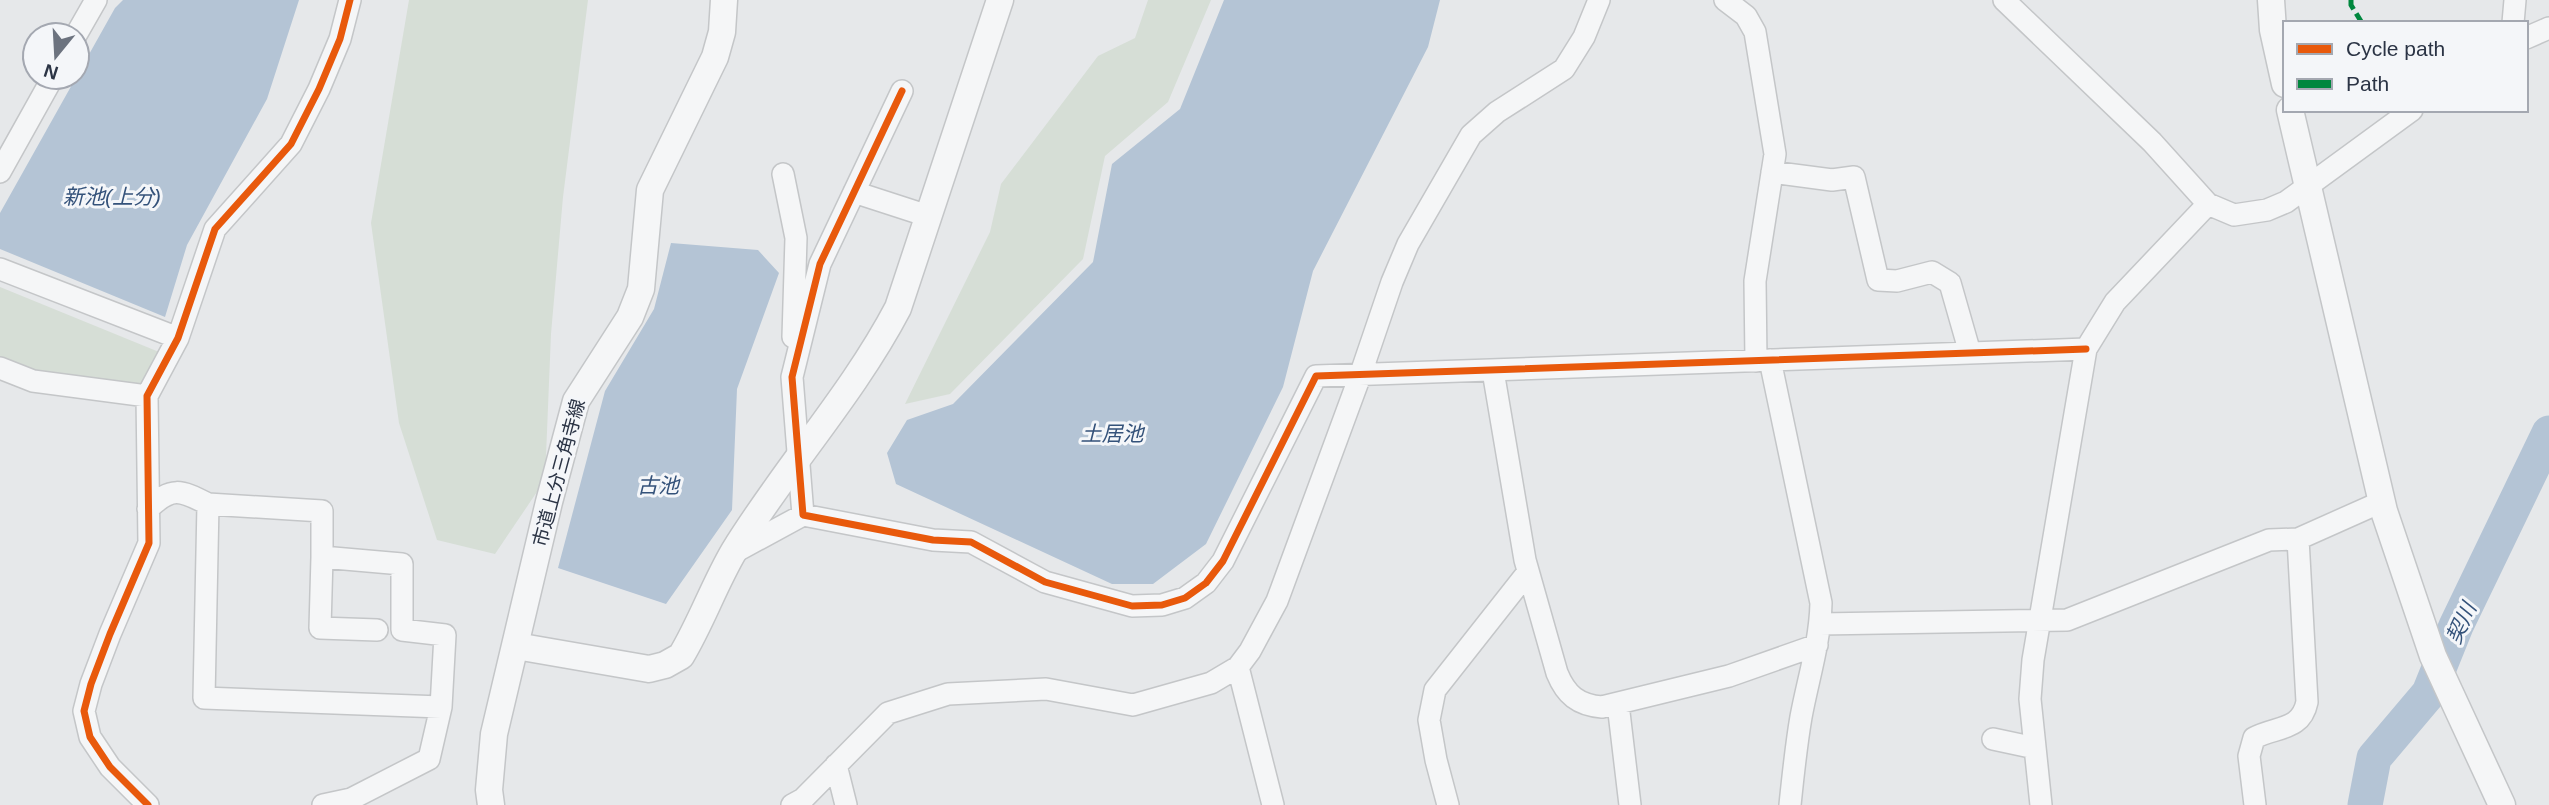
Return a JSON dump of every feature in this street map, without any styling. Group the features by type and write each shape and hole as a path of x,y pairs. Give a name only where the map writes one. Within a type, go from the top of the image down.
{"street":[{"path":"84,21 96,0"},
{"path":"148,805 110,767 90,737 84,711 110,634 149,543 147,396 178,338 215,229 290,144 319,89 340,39 350,0"},
{"name":"市道上分三角寺線","path":"491,805 489,790 494,734 576,401 630,317 641,289 650,190 715,57 722,32 724,0"},
{"path":"516,646 649,669 665,665 681,656 733,553 880,341 898,308 1000,0"},
{"path":"792,805 803,799 888,713 948,694 1046,689 1133,705 1210,683 1238,667 1250,651 1277,601 1408,244 1471,135 1497,111 1564,69 1584,37 1598,0"},
{"path":"1725,0 1746,16 1755,32 1775,154 1755,281 1763,360 1821,603 1819,634 1802,715 1790,805"},
{"path":"2004,0 2152,142 2208,204 2234,215 2267,210 2286,202 2409,112"},
{"path":"2271,0 2273,30 2283,75"},
{"path":"2513,21 2515,0"},
{"path":"2528,37 2549,28"},
{"path":"0,172 45,91"},
{"path":"792,377 820,264 902,92"},
{"path":"2290,112 2381,502 2433,656 2502,805"},
{"path":"1772,172 1832,180 1854,177 1878,280 1897,281 1932,272 1950,283 1970,353"},
{"path":"783,174 796,238 792,377 803,514"},
{"path":"854,191 928,216"},
{"path":"2041,805 2030,699 2039,620 2086,348 2115,302 2208,204"},
{"path":"0,269 178,338"},
{"path":"733,553 803,514 933,540 971,542 1045,582 1132,606 1162,606 1185,598 1206,583 1223,561 1317,376 2086,348"},
{"path":"0,368 33,381 147,396"},
{"path":"1493,370 1528,572 1563,688 1574,699 1589,706 1618,704 1729,676 1819,634 2067,620 2269,540 2298,539 2381,502"},
{"path":"148,509 162,495 180,491 208,504 322,511 320,628 364,637"},
{"path":"208,504 204,698 441,707"},
{"path":"2255,805 2249,757 2254,738 2296,724 2305,713 2307,702 2298,539"},
{"path":"322,557 402,564 402,630 445,635 441,707 429,759 351,799 323,805"},
{"path":"1448,805 1429,720 1435,690 1528,572"},
{"path":"1238,667 1273,805"},
{"path":"1618,704 1630,805"},
{"path":"1993,739 2035,748"},
{"path":"836,765 846,805"}],"shaded area":[{"path":"409,0 588,0 563,197 551,334 545,480 495,554 437,540 399,423 371,223"},
{"path":"1148,0 1211,0 1168,102 1105,156 1083,259 950,394 905,404 990,232 1001,184 1098,56 1135,38"},
{"path":"0,287 164,354 144,391 0,364"}],"water":[{"name":"新池(上分)","path":"123,0 299,0 267,99 187,245 165,317 0,249 0,213 68,91 91,91 91,51 115,8"},
{"name":"土居池","path":"1224,0 1440,0 1428,47 1313,271 1283,387 1206,544 1153,584 1112,584 896,484 887,453 907,420 953,404 1093,262 1112,164 1180,109"},
{"name":"古池","path":"671,243 758,250 779,273 737,389 732,510 666,604 558,568 605,391 654,309"}],"waterway":[{"name":"契川","path":"2365,805 2374,758 2429,693 2456,626 2549,433"}],"marked path":[{"path":"2351,0 2351,5 2361,21"}],"cycle path":[{"path":"148,805 110,767 90,737 84,711 110,634 149,543 147,396 178,338 215,229 291,144 319,89 340,39 350,0"},
{"path":"902,91 820,264 792,377 803,515 933,540 971,542 1045,582 1132,606 1162,605 1185,598 1206,583 1223,561 1316,376 2086,349"}]}
